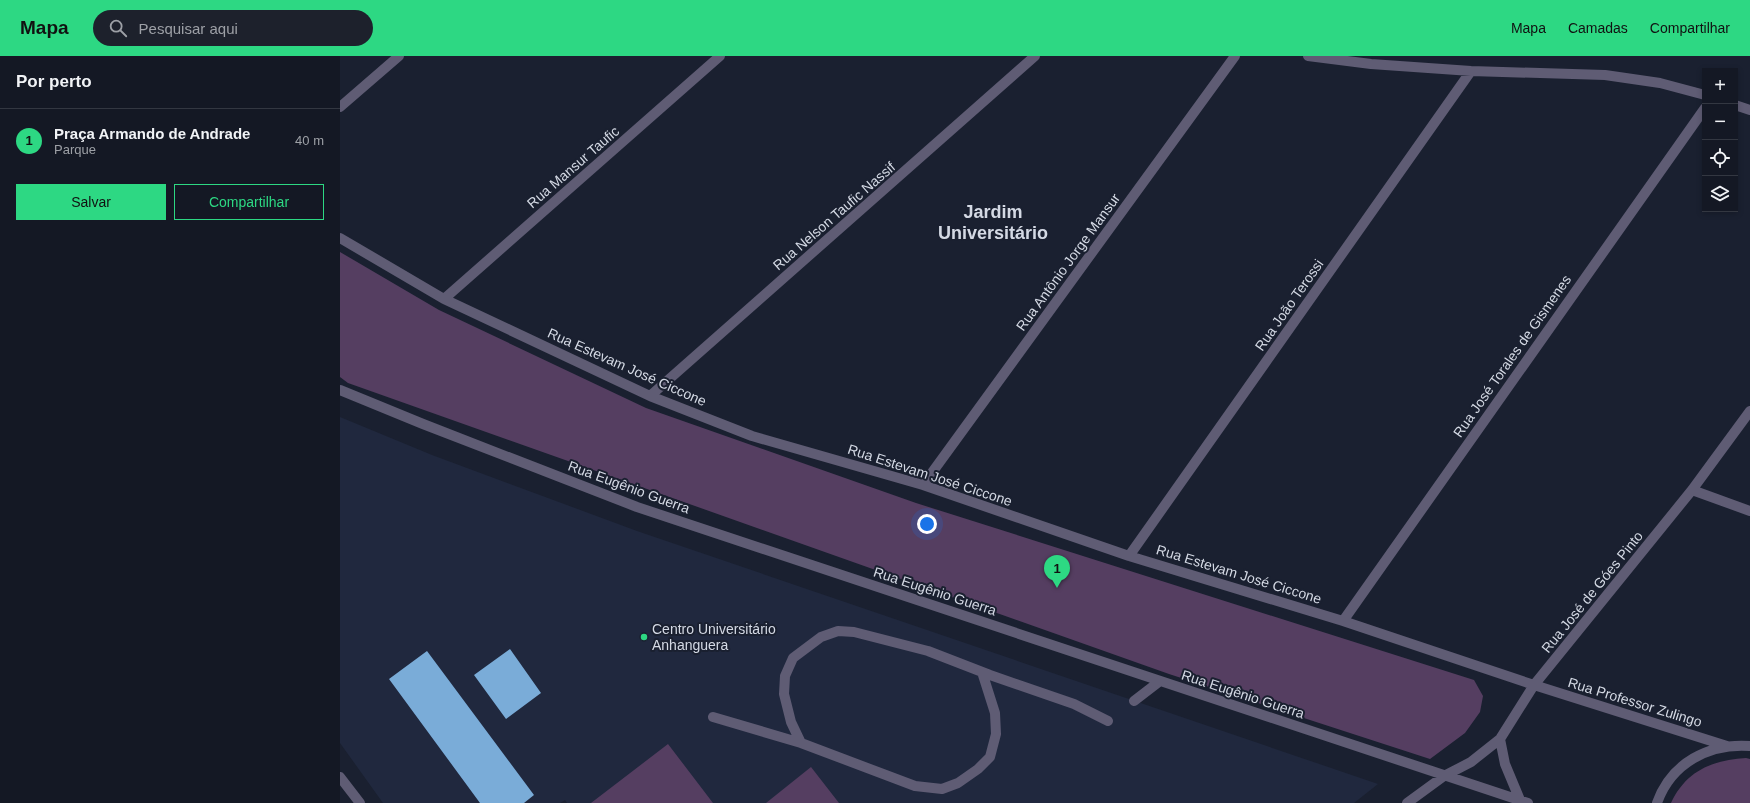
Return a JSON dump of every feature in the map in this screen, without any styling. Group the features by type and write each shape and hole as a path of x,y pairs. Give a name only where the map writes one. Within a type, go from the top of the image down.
{"street":[{"path":"340,106 399,56"},
{"name":"Rua Mansur Taufic","path":"444,299 720,56"},
{"name":"Rua Nelson Taufic Nassif","path":"650,396 1035,56"},
{"name":"Rua Antônio Jorge Mansur","path":"923,485 1235,56"},
{"path":"1308,56 1371,64 1472,71 1605,75 1660,83 1702,94"},
{"name":"Rua João Terossi","path":"1129,556 1472,71"},
{"path":"1738,106 1750,110"},
{"name":"Rua José Torales de Gismenes","path":"1342,621 1702,112"},
{"name":"Rua Estevam José Ciccone","path":"340,238 444,299 650,396 752,436 923,485 1129,556 1342,621 1534,686"},
{"name":"Rua Eugênio Guerra","path":"340,391 637,507 1524,802"},
{"name":"Rua José de Góes Pinto","path":"1407,803 1444,776 1471,762 1500,738 1534,686 1692,490 1750,411"},
{"path":"1692,490 1750,511"},
{"path":"801,743 791,722 784,694 785,676 793,658 821,637 838,631 854,632 928,651 982,672 1074,704 1108,721"},
{"path":"712,717 801,743 915,786 942,789 953,785 978,769 990,756 996,734 995,713 982,672"},
{"path":"1134,701 1160,681"},
{"name":"Rua Professor Zulingo","path":"1534,686 1728,746"},
{"path":"1500,738 1505,764 1524,802"},
{"path":"1657,803 1668,781 1687,762 1706,752 1728,746 1750,746"},
{"path":"340,776 360,803"}],"shaded area":[{"path":"340,252 439,310 646,408 916,503 1474,680 1483,696 1480,712 1465,733 1430,759 1169,674 348,383 340,377"},
{"name":"Centro Universitário Anhanguera","path":"340,417 432,455 637,531 1378,784 1354,803 567,803 565,800 560,803 383,803 340,743"},
{"path":"668,744 713,803 591,803"},
{"path":"1746,758 1750,759 1750,803 1671,803 1684,783 1701,769 1722,761"},
{"path":"811,767 839,803 766,803"}],"building":[{"path":"510,649 541,693 506,719 474,675"},
{"path":"427,651 534,795 524,803 480,803 389,679"}],"place":[{"name":"Praça Armando de Andrade","path":"1057,588"},
{"name":"Centro Universitário Anhanguera","path":"644,637"}],"district":[{"name":"Jardim Universitário","path":"993,222"}]}
